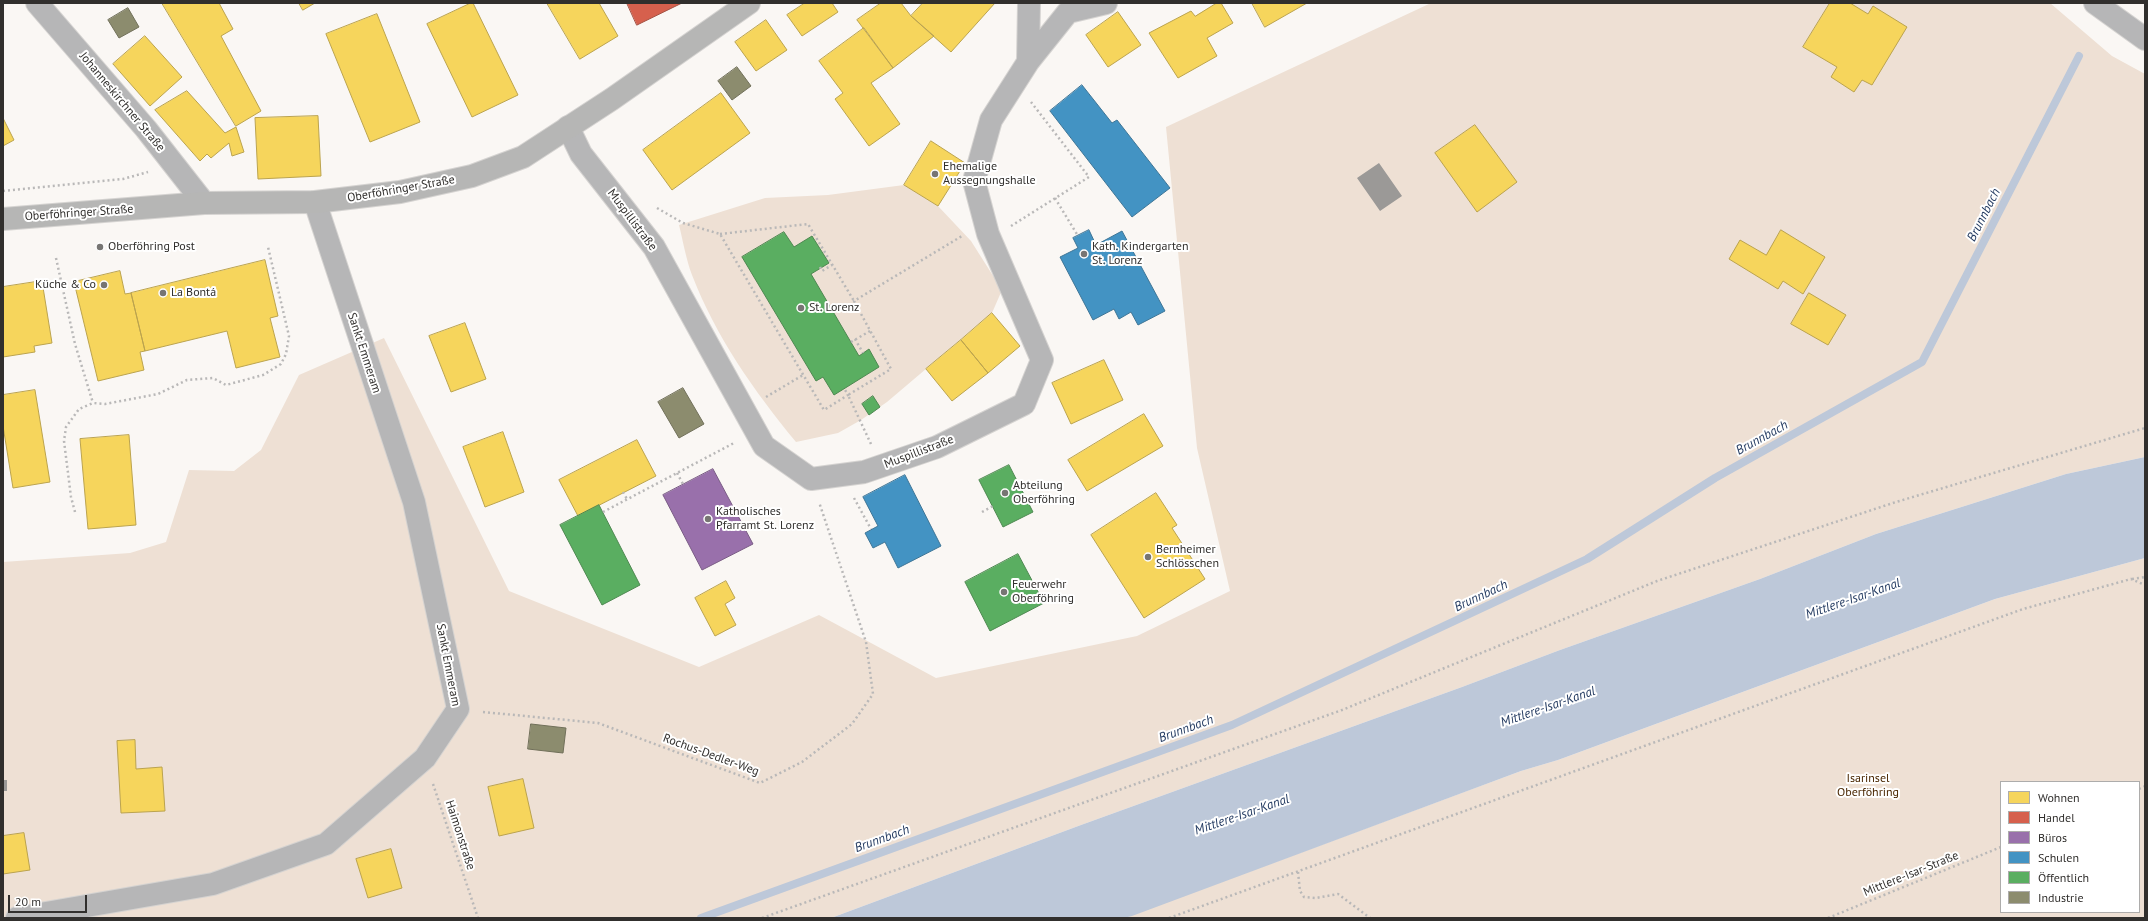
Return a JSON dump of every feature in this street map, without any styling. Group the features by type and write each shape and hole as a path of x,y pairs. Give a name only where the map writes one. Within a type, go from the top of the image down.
{"main road":[{"name":"Oberföhringer Straße","path":"3,219 204,203 314,202 400,192 472,176 523,157 612,100 749,3"}],"street":[{"name":"Johanneskirchner Straße","path":"37,3 146,129 204,203"},
{"path":"1028,62 1029,3"},
{"name":"Muspillistraße","path":"568,127 581,154 654,247 764,446 811,479 864,472 937,447 1024,404 1042,360 990,239 974,182 992,120 1028,62 1068,12 1106,3"},
{"path":"2096,3 2145,39"},
{"name":"Sankt Emmeram","path":"17,918 213,884 326,844 425,758 458,709 414,502 314,202"}],"path":[{"path":"990,239 1089,177 1031,102 1012,87"},
{"path":"3,191 123,179 154,170 176,166"},
{"path":"1055,198 1078,236"},
{"path":"683,223 720,234 808,224 854,301 891,369 824,410 720,234"},
{"path":"854,301 964,235"},
{"path":"76,512 71,497 64,441 66,427 79,408 93,403 104,404 158,394 187,380 213,378 226,385 263,375 281,364 286,354 289,336 268,247"},
{"path":"56,258 75,344 93,403"},
{"path":"820,268 822,271 832,265"},
{"path":"851,342 870,331"},
{"path":"855,339 863,353"},
{"path":"761,399 803,375"},
{"path":"844,388 861,420"},
{"path":"762,918 1342,710 1656,581 1896,502 2145,428"},
{"path":"602,512 756,432"},
{"path":"677,473 683,484"},
{"path":"841,475 871,529"},
{"name":"Rochus-Dedler-Weg","path":"458,709 598,723 760,783 802,762 852,724 873,694 866,642 811,479"},
{"path":"623,492 627,499"},
{"path":"982,512 993,506"},
{"path":"1169,918 2023,608 2131,579 2145,577"},
{"path":"2131,579 2145,585"},
{"name":"Haimonstraße","path":"425,758 478,918"},
{"name":"Mittlere-Isar-Straße","path":"1828,918 2000,847"},
{"path":"1298,872 1300,891 1304,897 1316,898 1338,894 1370,918"}],"green space":[{"path":"1431,3 2050,3 2112,56 2145,74 2145,457 2066,474 1876,534 1760,579 1560,650 831,918 3,918 3,562 130,553 166,542 189,470 234,471 261,450 299,375 384,338 509,591 699,667 819,615 936,678 1137,636 1230,591 1197,448 1166,127"},
{"path":"904,185 938,206 971,241 1002,290 992,313 887,402 861,420 838,433 796,442 765,403 737,363 712,320 692,275 679,225 765,198 828,195"},
{"name":"Isarinsel Oberföhring","path":"2145,558 2145,918 1124,918 1521,771 1558,760 1995,599"}],"water":[{"name":"Mittlere-Isar-Kanal","path":"2145,457 2145,558 1995,599 1558,760 1521,771 1132,916 1124,918 831,918 1560,650 1760,579 1876,534 2066,474"}],"building: Wohnen":[{"path":"162,3 219,3 233,29 221,36 261,111 236,126"},
{"path":"299,3 315,3 303,10"},
{"path":"473,3 518,95 472,117 427,24"},
{"path":"547,3 599,3 618,36 580,59"},
{"path":"805,3 832,3 838,12 802,36 787,15"},
{"path":"881,3 901,3 911,16 934,36 893,68 857,20"},
{"path":"923,3 995,3 951,52 911,16"},
{"path":"1217,3 1221,3 1233,23 1207,38 1217,56 1178,78 1149,33 1191,11 1195,16"},
{"path":"1252,3 1307,3 1265,27"},
{"path":"1830,3 1850,3 1868,14 1873,6 1907,27 1872,85 1862,80 1854,92 1831,77 1837,67 1803,47"},
{"path":"1118,12 1141,45 1108,67 1086,35"},
{"path":"377,14 420,122 370,142 326,34"},
{"path":"766,20 787,50 756,71 735,42"},
{"path":"864,28 893,68 871,83 900,124 869,146 835,99 843,93 819,61"},
{"path":"145,36 182,77 150,106 113,64"},
{"path":"187,91 225,133 236,127 244,152 232,156 229,143 211,158 207,154 200,161 155,110"},
{"path":"721,93 750,133 672,190 643,150"},
{"path":"318,116 321,176 258,179 255,118"},
{"path":"3,118 14,140 3,146"},
{"path":"1475,125 1517,182 1477,212 1435,153"},
{"name":"Ehemalige Aussegnungshalle","path":"931,141 965,163 938,206 904,185"},
{"path":"1781,230 1825,257 1803,294 1783,281 1778,289 1729,259 1740,240 1766,255"},
{"path":"265,260 278,316 270,318 280,357 236,368 227,331 145,351 131,293"},
{"path":"120,271 125,294 131,293 145,351 140,352 144,370 98,381 74,282"},
{"path":"42,281 52,343 34,346 35,352 3,357 3,287"},
{"path":"1809,293 1846,315 1828,345 1791,324"},
{"path":"992,313 1020,346 988,373 961,340"},
{"path":"465,323 486,379 451,392 429,336"},
{"path":"961,340 988,373 952,401 926,369"},
{"path":"1104,360 1123,400 1071,424 1052,383"},
{"path":"35,390 50,482 13,488 3,426 3,395"},
{"path":"1144,414 1163,446 1087,491 1068,460"},
{"path":"503,432 524,492 485,507 463,447"},
{"path":"129,435 136,525 88,529 80,439"},
{"path":"637,440 656,476 578,516 559,480"},
{"name":"Bernheimer Schlösschen","path":"1156,493 1177,525 1172,528 1205,579 1144,618 1091,535"},
{"path":"726,581 735,598 725,604 736,625 715,636 695,598"},
{"path":"135,740 136,769 162,767 165,811 121,813 117,741"},
{"path":"523,779 534,828 499,836 488,787"},
{"path":"24,833 30,870 3,874 3,836"},
{"path":"391,849 402,888 368,898 356,859"}],"building: Handel":[{"path":"627,3 682,3 637,25"}],"building: Büros":[{"name":"Katholisches Pfarramt St. Lorenz","path":"713,469 753,544 702,570 663,495"}],"building: Schulen":[{"path":"1082,85 1112,123 1117,120 1170,188 1132,217 1050,111"},
{"path":"1089,230 1096,245 1122,231 1165,311 1138,325 1131,312 1119,319 1114,309 1093,320 1060,257 1078,248 1073,238"},
{"path":"905,475 941,546 898,568 885,542 873,548 865,533 878,526 863,497"}],"building: Öffentlich":[{"name":"St. Lorenz","path":"784,232 794,247 812,236 829,263 811,274 859,356 869,349 879,367 834,395 823,377 816,381 742,257"},
{"path":"873,396 880,407 869,415 862,404"},
{"name":"Abteilung Oberföhring","path":"1009,465 1033,512 1003,527 979,480"},
{"path":"599,505 640,585 602,605 560,525"},
{"name":"Feuerwehr Oberföhring","path":"1018,554 1044,603 990,631 965,582"}],"building: Industrie":[{"path":"128,8 139,27 119,38 108,20"},
{"path":"737,67 751,86 732,100 718,81"},
{"path":"683,388 704,424 679,438 658,402"},
{"path":"531,724 566,728 563,753 528,749"}],"building: Sonstige":[{"path":"1379,163 1402,196 1380,211 1357,178"},
{"path":"3,780 7,780 7,791 3,791"}],"waterway":[{"name":"Brunnbach","path":"701,918 1232,725 1587,559 1715,478 1922,362 2079,56"}],"place":[{"name":"Ehemalige Aussegnungshalle","path":"935,174"},
{"name":"Oberföhring Post","path":"100,247"},
{"name":"Kath. Kindergarten St. Lorenz","path":"1084,254"},
{"name":"Küche & Co","path":"104,285"},
{"name":"La Bontá","path":"163,293"},
{"name":"St. Lorenz","path":"801,308"},
{"name":"Abteilung Oberföhring","path":"1005,493"},
{"name":"Katholisches Pfarramt St. Lorenz","path":"708,519"},
{"name":"Bernheimer Schlösschen","path":"1148,557"},
{"name":"Feuerwehr Oberföhring","path":"1004,592"}]}
